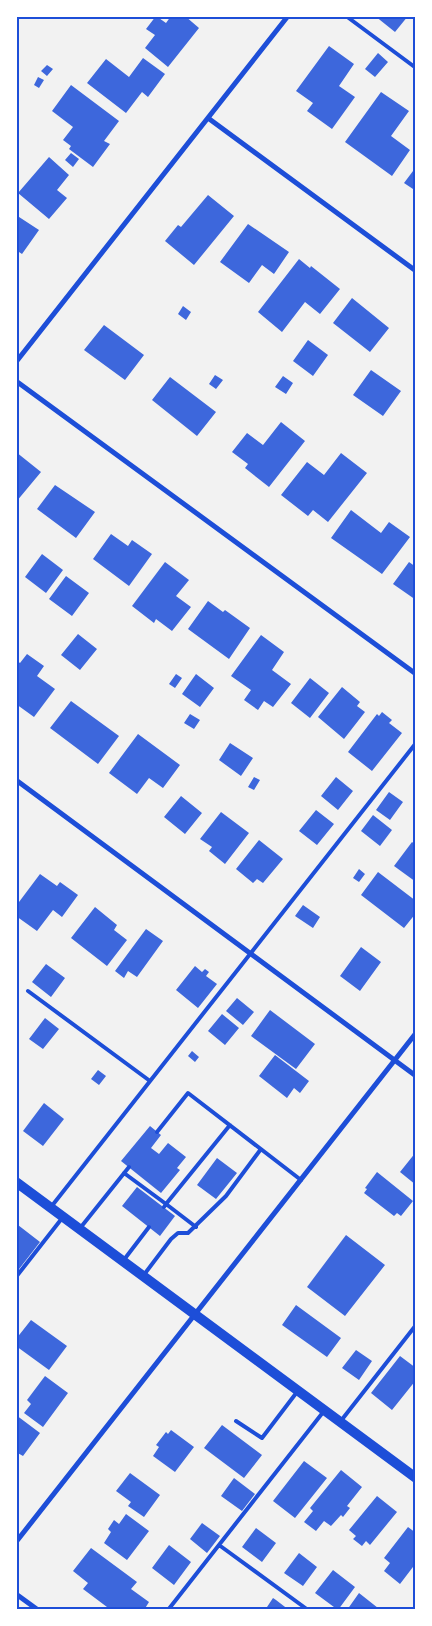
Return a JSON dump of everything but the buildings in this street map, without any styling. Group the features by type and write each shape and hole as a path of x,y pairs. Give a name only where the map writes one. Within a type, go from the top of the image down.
{"main road":[{"path":"16,1182 416,1478"}],"street":[{"path":"16,362 288,16"},
{"path":"208,118 416,271"},
{"path":"16,381 416,674"},
{"path":"16,780 416,1076"},
{"path":"16,1542 416,1033"},
{"path":"16,1594 38,1610"}],"lane":[{"path":"346,16 416,68"},
{"path":"51,1208 416,742"},
{"path":"28,991 150,1081"},
{"path":"157,1132 188,1093 301,1180"},
{"path":"165,1206 230,1125"},
{"path":"143,1276 170,1239 178,1233 188,1234 226,1196 261,1148"},
{"path":"79,1229 129,1168"},
{"path":"124,1173 165,1206 196,1226"},
{"path":"16,1277 63,1217"},
{"path":"123,1261 149,1227"},
{"path":"340,1422 416,1325"},
{"path":"236,1421 262,1438 298,1390"},
{"path":"168,1610 325,1410"},
{"path":"219,1545 308,1610"}]}
